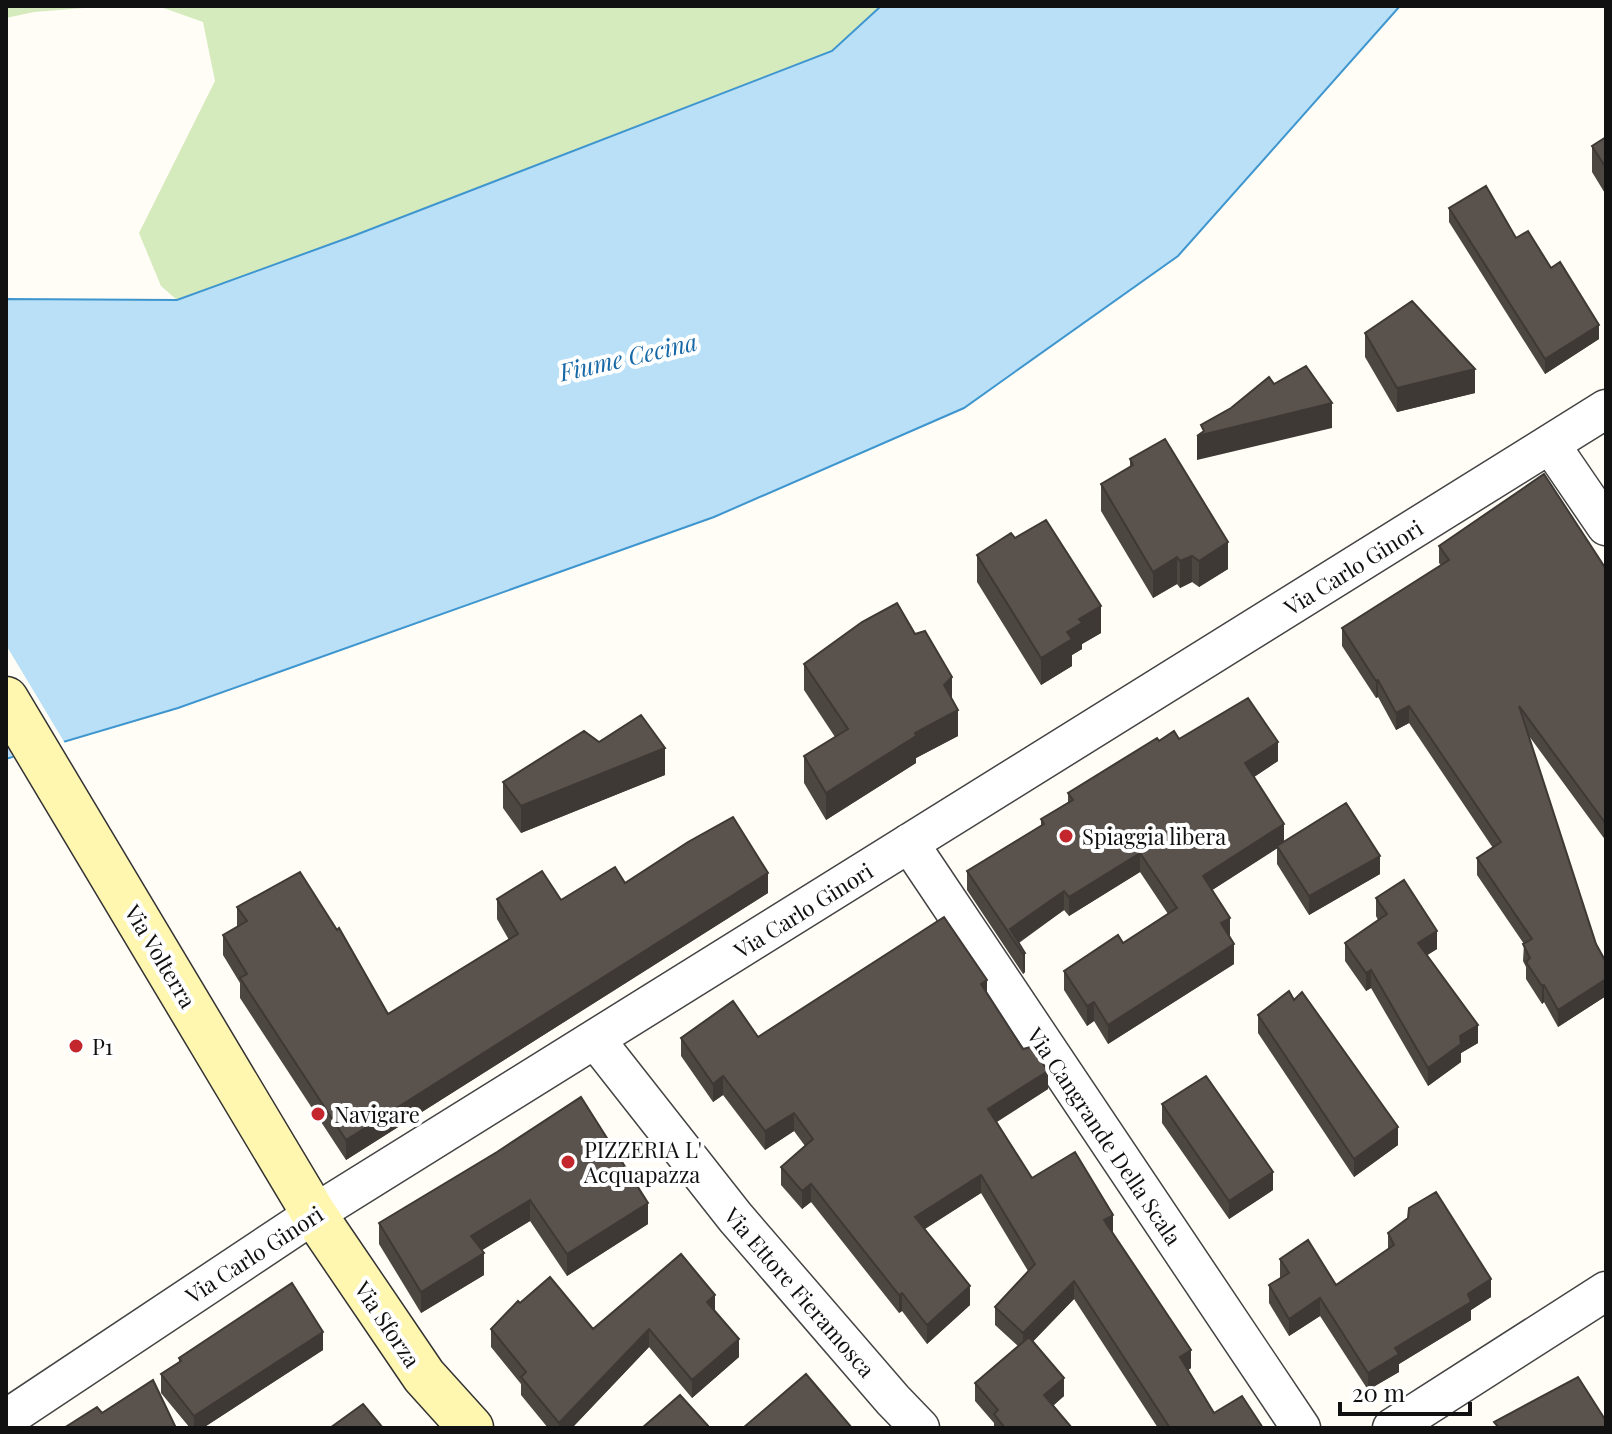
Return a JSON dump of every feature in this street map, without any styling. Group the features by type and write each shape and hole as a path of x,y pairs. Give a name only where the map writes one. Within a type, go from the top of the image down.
{"street":[{"name":"Via Carlo Ginori","path":"6,1419 314,1214 1606,409"},
{"path":"1550,444 1606,526"},
{"name":"Via Volterra","path":"6,699 314,1214"},
{"name":"Via Cangrande Della Scala","path":"909,843 1301,1428"},
{"name":"Via Ettore Fieramosca","path":"595,1039 735,1217 920,1428"},
{"name":"Via Sforza","path":"314,1214 424,1376 471,1428"},
{"path":"1392,1428 1606,1291"}],"green space":[{"path":"6,6 109,6 34,12 6,18"},
{"path":"158,6 881,6 832,51 353,236 177,300 161,286 139,233 215,81 203,22"}],"water":[{"name":"Fiume Cecina","path":"881,6 1400,6 1178,256 964,408 714,517 178,708 6,759 6,299 177,300 353,236 832,51"}],"pier":[{"path":"6,645 66,745 15,760 6,745"}],"building":[{"path":"1606,137 1606,168 1592,146"},
{"path":"1486,186 1516,238 1528,231 1551,268 1560,262 1599,325 1545,359 1449,208"},
{"path":"1412,301 1475,369 1397,388 1365,333"},
{"path":"1306,366 1332,403 1197,436 1204,431 1201,425 1231,408 1269,377 1274,384"},
{"path":"1165,439 1228,542 1199,561 1192,556 1180,561 1177,557 1153,572 1101,484 1133,465 1130,459"},
{"path":"1544,474 1606,569 1606,824 1519,706 1596,944 1606,962 1606,979 1558,1010 1526,962 1530,958 1523,944 1532,939 1477,858 1501,842 1409,706 1396,713 1378,680 1342,628 1449,560 1439,546"},
{"path":"1046,520 1101,606 1079,619 1082,623 1067,632 1072,639 1041,658 977,555 1011,533 1015,538"},
{"path":"897,603 915,634 925,631 952,677 944,685 958,710 915,733 916,736 826,793 804,756 848,729 804,664 862,622"},
{"path":"1248,698 1278,742 1245,763 1284,824 1203,876 1230,918 1221,923 1234,944 1108,1025 1094,1002 1087,1006 1064,971 1118,935 1123,943 1177,908 1140,853 1069,897 1064,891 1010,929 1023,954 967,871 1044,824 1041,819 1073,800 1068,793 1157,738 1159,741 1174,731 1179,739"},
{"path":"641,715 665,748 521,806 503,782 584,731 599,742"},
{"path":"1346,803 1380,856 1309,896 1277,846"},
{"path":"733,817 768,873 346,1140 240,978 247,974 223,935 247,921 237,907 300,872 337,930 339,928 388,1014 518,934 497,899 542,871 561,900 615,867 625,883"},
{"path":"1404,880 1437,931 1418,943 1478,1025 1460,1036 1461,1044 1428,1068 1371,970 1366,973 1345,943 1387,914 1376,898"},
{"path":"944,917 987,980 981,984 1023,1049 1031,1047 1048,1071 988,1109 1032,1178 1075,1152 1113,1215 1104,1220 1191,1350 1180,1357 1214,1413 1242,1396 1263,1428 1170,1428 1074,1281 1023,1333 995,1307 1035,1264 981,1175 915,1217 970,1286 927,1325 902,1293 899,1295 811,1184 802,1191 781,1167 813,1139 794,1113 765,1131 723,1076 713,1084 681,1038 733,1001 758,1037"},
{"path":"1289,991 1294,1000 1302,992 1398,1127 1354,1159 1258,1015"},
{"path":"1206,1076 1273,1172 1229,1201 1162,1104"},
{"path":"581,1097 648,1203 567,1254 530,1200 471,1236 484,1253 421,1292 379,1223"},
{"path":"1436,1192 1491,1279 1468,1294 1471,1302 1395,1348 1399,1354 1368,1373 1320,1298 1289,1319 1269,1285 1289,1273 1280,1259 1308,1240 1336,1285 1394,1245 1388,1233 1408,1218 1409,1208"},
{"path":"681,1254 715,1295 707,1302 739,1339 692,1380 649,1329 559,1423 521,1377 526,1372 491,1329 518,1301 520,1303 550,1277 593,1329"},
{"path":"292,1283 323,1332 194,1416 161,1374 181,1361 179,1358"},
{"path":"1029,1337 1064,1378 1044,1395 1072,1428 1005,1428 994,1414 998,1410 975,1383"},
{"path":"806,1374 852,1428 743,1428"},
{"path":"1578,1377 1606,1421 1606,1428 1499,1428 1494,1422"},
{"path":"153,1380 176,1428 64,1428 97,1407 102,1413"},
{"path":"680,1395 710,1428 642,1428"},
{"path":"363,1404 383,1428 330,1428"}],"place":[{"name":"Spiaggia libera","path":"1066,836"},
{"name":"P1","path":"76,1046"},
{"name":"Navigare","path":"318,1114"},
{"name":"PIZZERIA L' Acquapazza","path":"568,1162"}]}
